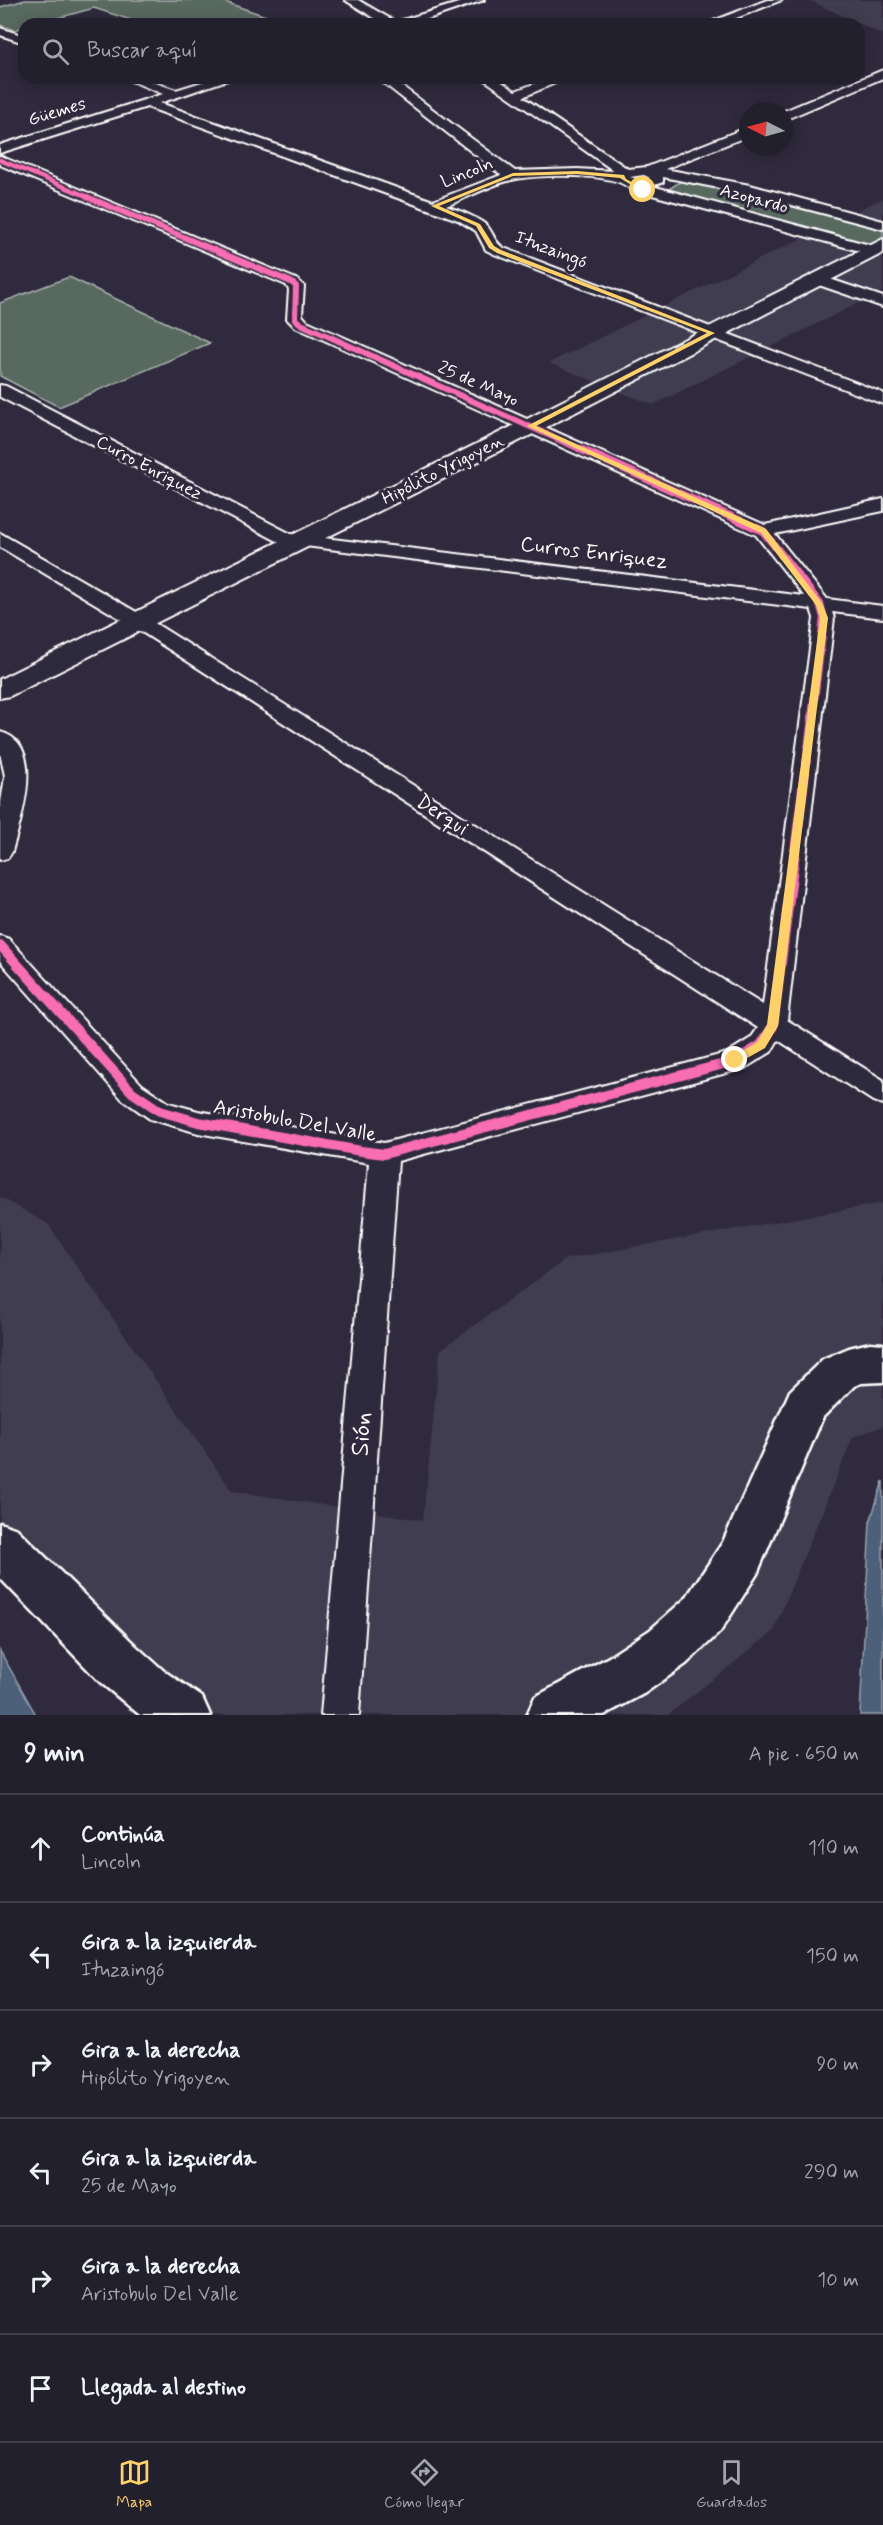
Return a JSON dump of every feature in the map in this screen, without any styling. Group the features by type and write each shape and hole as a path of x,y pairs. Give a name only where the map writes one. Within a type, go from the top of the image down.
{"main road":[{"path":"553,1715 627,1674 668,1647 703,1615 740,1558 806,1405 821,1385 852,1365 883,1363"},
{"path":"0,1545 118,1664 146,1689 184,1715"}],"street":[{"path":"350,0 382,18"},
{"path":"366,0 397,18"},
{"path":"421,18 479,0"},
{"path":"728,18 777,0"},
{"path":"0,31 18,38"},
{"path":"865,82 883,74"},
{"path":"147,84 175,94"},
{"name":"Güemes","path":"0,149 208,84"},
{"path":"391,84 502,170 513,175"},
{"name":"Azopardo","path":"496,84 643,190 878,248"},
{"path":"513,96 545,84"},
{"path":"793,112 857,85 874,92"},
{"name":"Ituzaingó","path":"148,103 434,206 478,225 491,247 499,251 883,399"},
{"path":"625,177 652,183 658,179 650,172 739,135"},
{"name":"25 de Mayo","path":"0,160 291,282 296,286 297,293 293,310 295,320 302,324 764,531 820,604"},
{"name":"Azopardo","path":"650,172 685,176 883,225"},
{"name":"Lincoln","path":"434,206 513,175 577,173 625,177"},
{"name":"Hipólito Yrigoyen","path":"0,690 531,426 878,248"},
{"path":"818,280 883,302"},
{"name":"Curro Enriquez","path":"0,390 274,534 300,541"},
{"path":"764,531 883,505"},
{"name":"Derqui","path":"0,539 138,621 883,1094"},
{"name":"Curros Enriquez","path":"300,541 883,612"},
{"path":"773,1026 824,618 820,604"},
{"path":"0,739 13,752 16,765 16,780 0,852"},
{"name":"Aristobulo Del Valle","path":"0,945 132,1092 160,1111 198,1122 384,1154 735,1060 761,1045 773,1026"},
{"name":"Sión","path":"340,1715 384,1154"}],"shaded area":[{"path":"809,0 883,0 883,35 865,26 865,18 847,18"},
{"path":"883,198 883,291 653,405 549,363"},
{"path":"0,1197 48,1224 232,1491 423,1520 440,1350 566,1259 883,1203 883,1426 853,1437 773,1632 668,1715 148,1715 0,1569"}],"green space":[{"path":"25,0 219,0 272,18 125,18 94,8 58,18 18,18 18,29 15,30 0,25 0,7"},
{"path":"686,178 883,225 883,245 872,250 664,192"},
{"path":"69,277 210,343 59,407 0,376 0,303"}],"water":[{"path":"883,1481 883,1715 860,1715 870,1522"},
{"path":"0,1651 36,1715 0,1715"}],"cycle path":[{"path":"0,160 291,282 296,286 295,319 301,324 763,531 820,604 824,618 773,1026 761,1045 735,1061 384,1154 361,1151 198,1122 160,1111 132,1092 0,945"}],"route":[{"path":"643,190 623,180 622,176 592,173 513,175 434,206 478,225 491,247 499,251 712,333 531,426 764,531 820,604 824,618 773,1026 761,1045 735,1060"}]}
